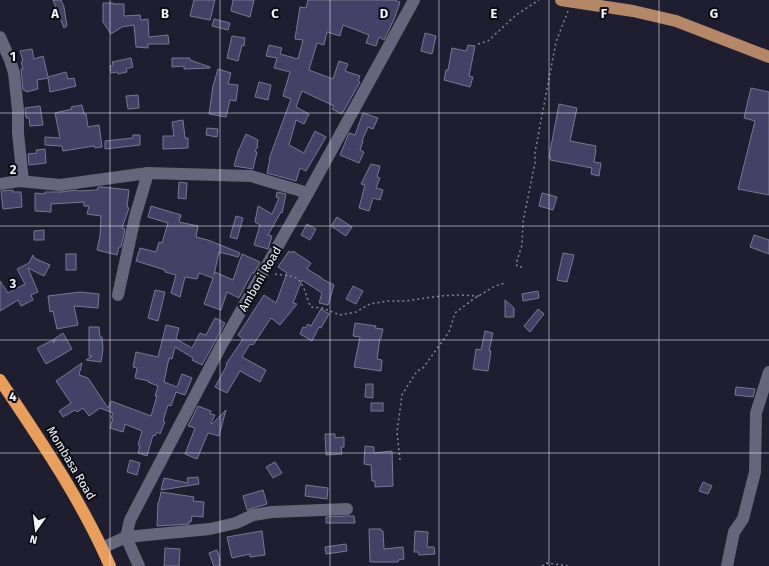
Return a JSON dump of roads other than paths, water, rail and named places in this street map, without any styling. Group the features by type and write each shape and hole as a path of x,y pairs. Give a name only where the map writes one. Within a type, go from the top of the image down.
{"highway":[{"name":"Mombasa Road","path":"0,380 50,454 80,505 110,566"}],"main road":[{"path":"566,1 633,11 676,21 769,57"}],"street":[{"name":"Amboni Road","path":"126,537 130,520 221,346 308,193 414,0"},
{"path":"0,37 14,73 23,181"},
{"path":"118,295 135,217 148,173"},
{"path":"0,184 23,181 60,185 148,173 251,176 308,193"},
{"path":"727,566 734,532 743,520 755,472 756,413 769,372"},
{"path":"102,548 126,537 210,529 236,523 253,515 272,512 347,509"},
{"path":"126,537 139,566"}]}
